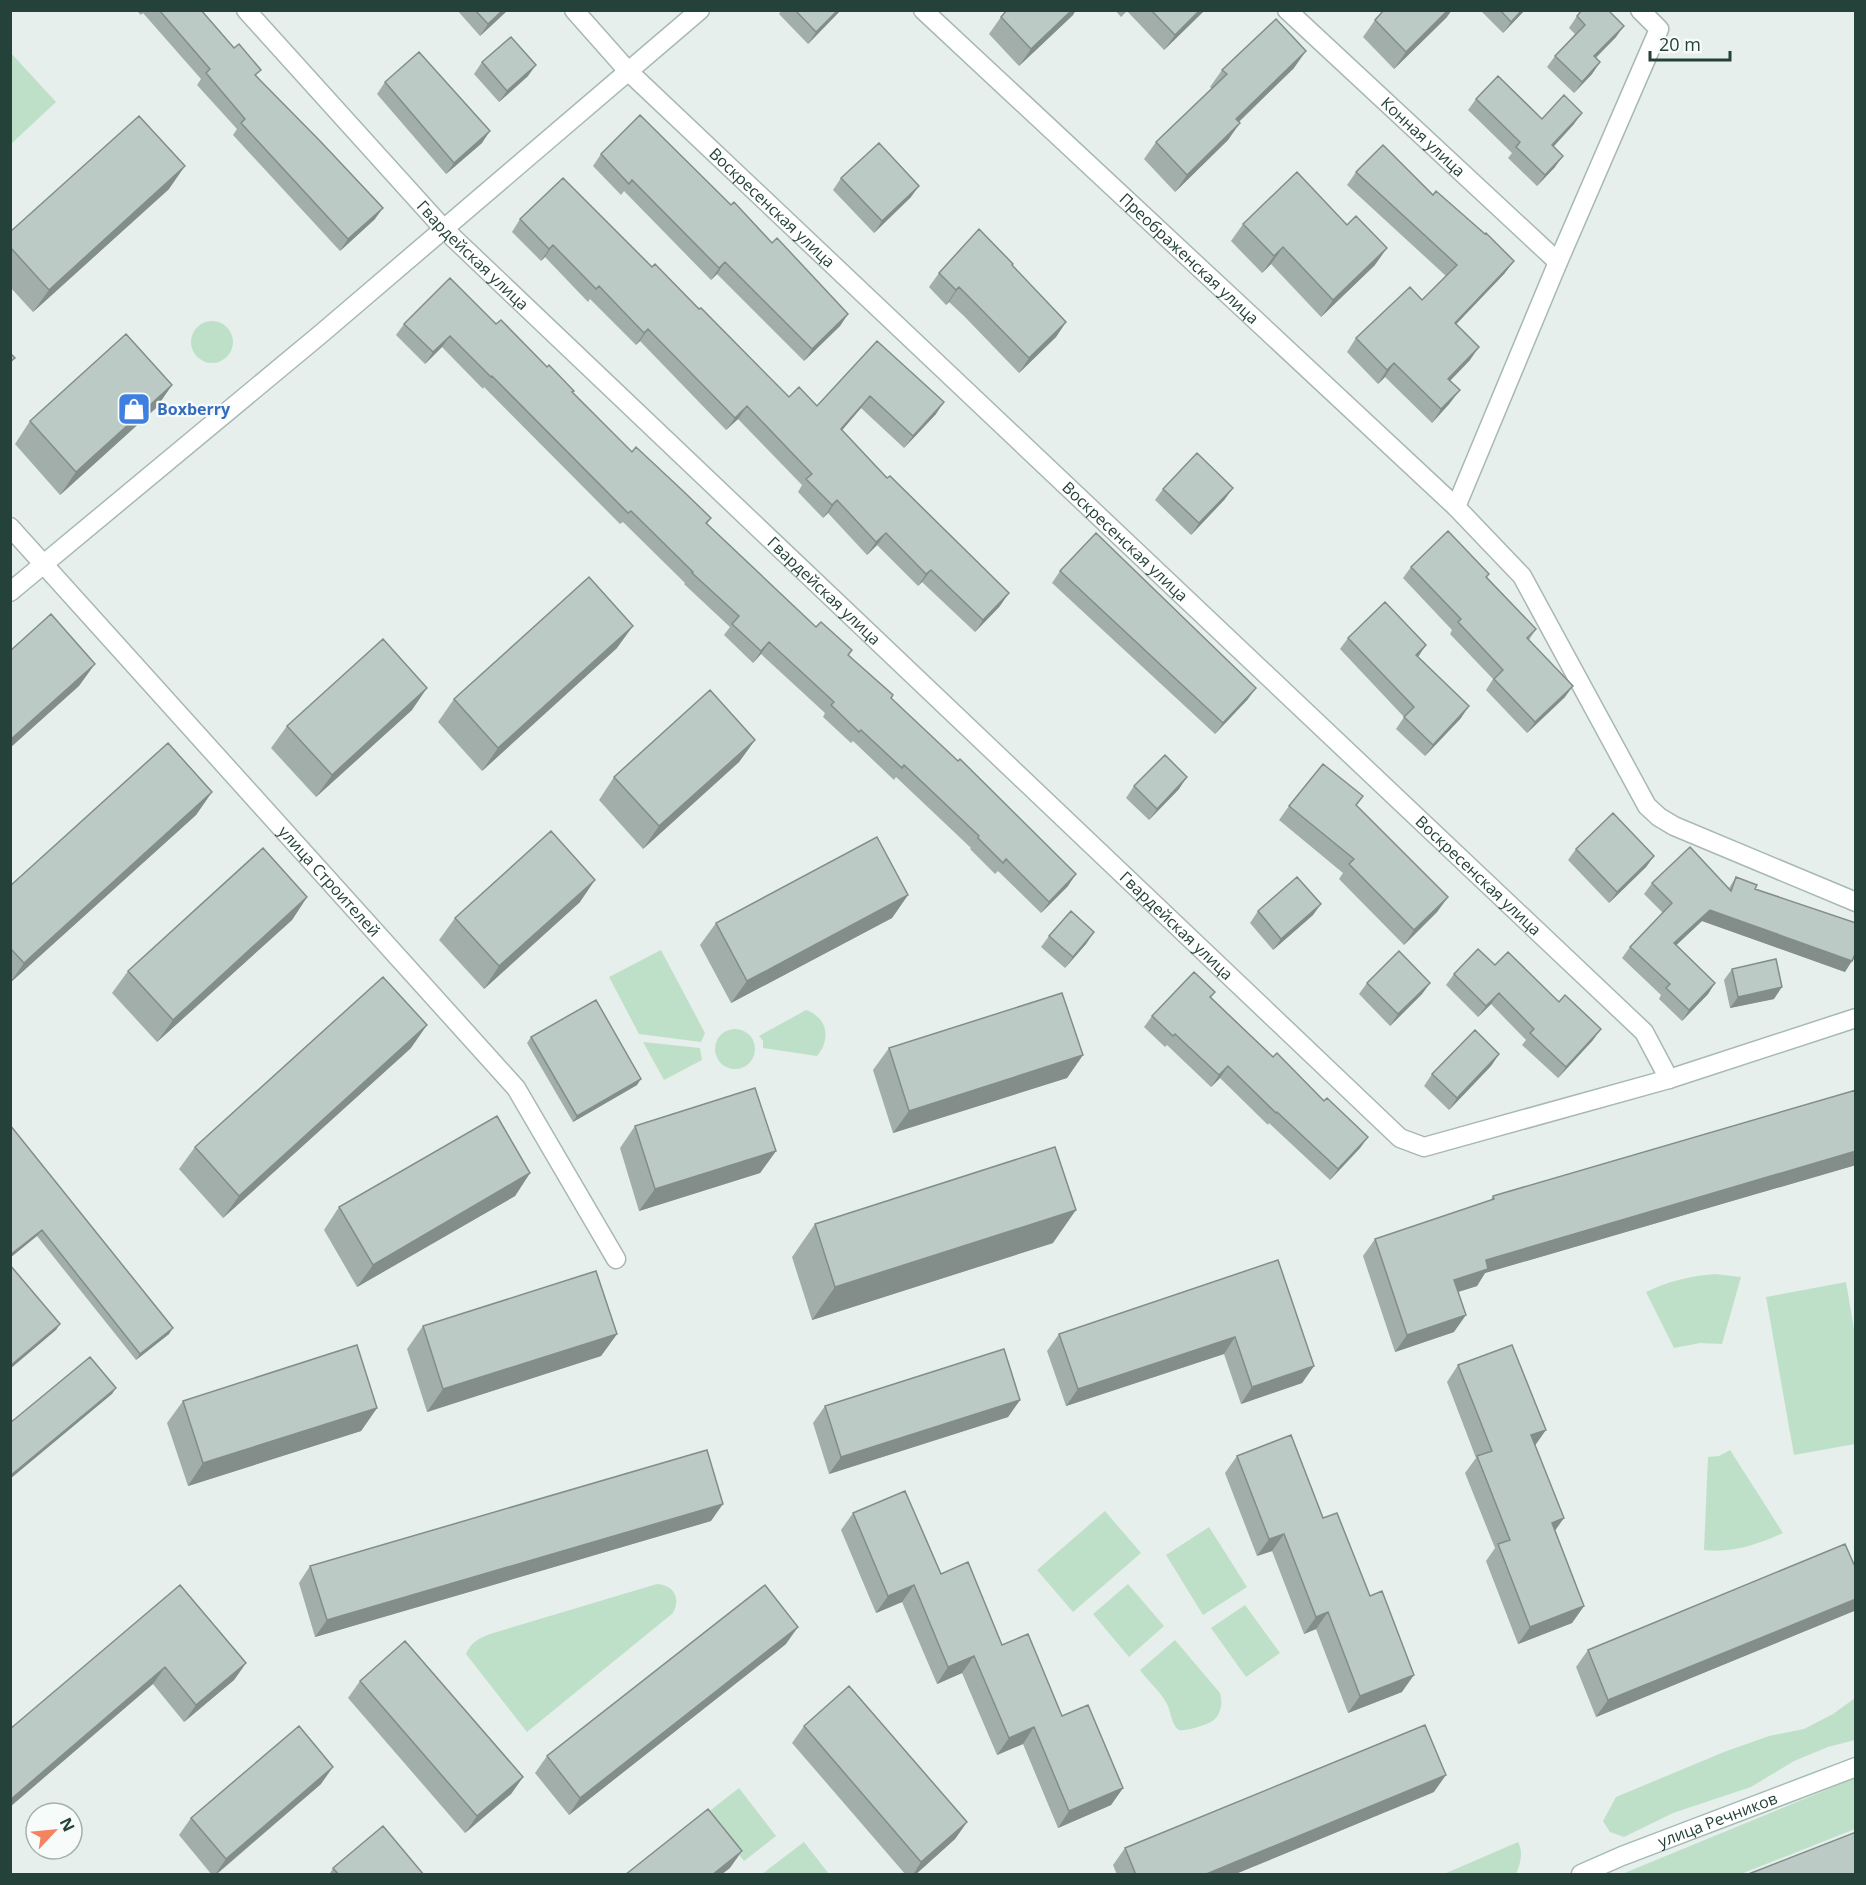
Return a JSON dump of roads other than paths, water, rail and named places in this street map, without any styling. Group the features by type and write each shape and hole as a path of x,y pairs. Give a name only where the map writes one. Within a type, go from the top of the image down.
{"street":[{"name":"Гвардейская улица","path":"246,10 443,228 1400,1138 1424,1147 1669,1079"},
{"name":"Воскресенская улица","path":"574,10 628,71 1644,1032 1669,1079"},
{"path":"10,592 322,333 700,10"},
{"name":"Преображенская улица","path":"923,10 1456,507 1522,576 1647,806 1674,826 1856,902"},
{"name":"Конная улица","path":"1287,10 1558,262"},
{"path":"1456,507 1558,262 1659,29 1640,10"},
{"name":"улица Строителей","path":"10,527 516,1088 616,1260"},
{"path":"1669,1079 1856,1018"},
{"name":"улица Речников","path":"1581,1875 1622,1856 1856,1767"}],"place":[{"name":"Boxberry","path":"134,409"}]}
